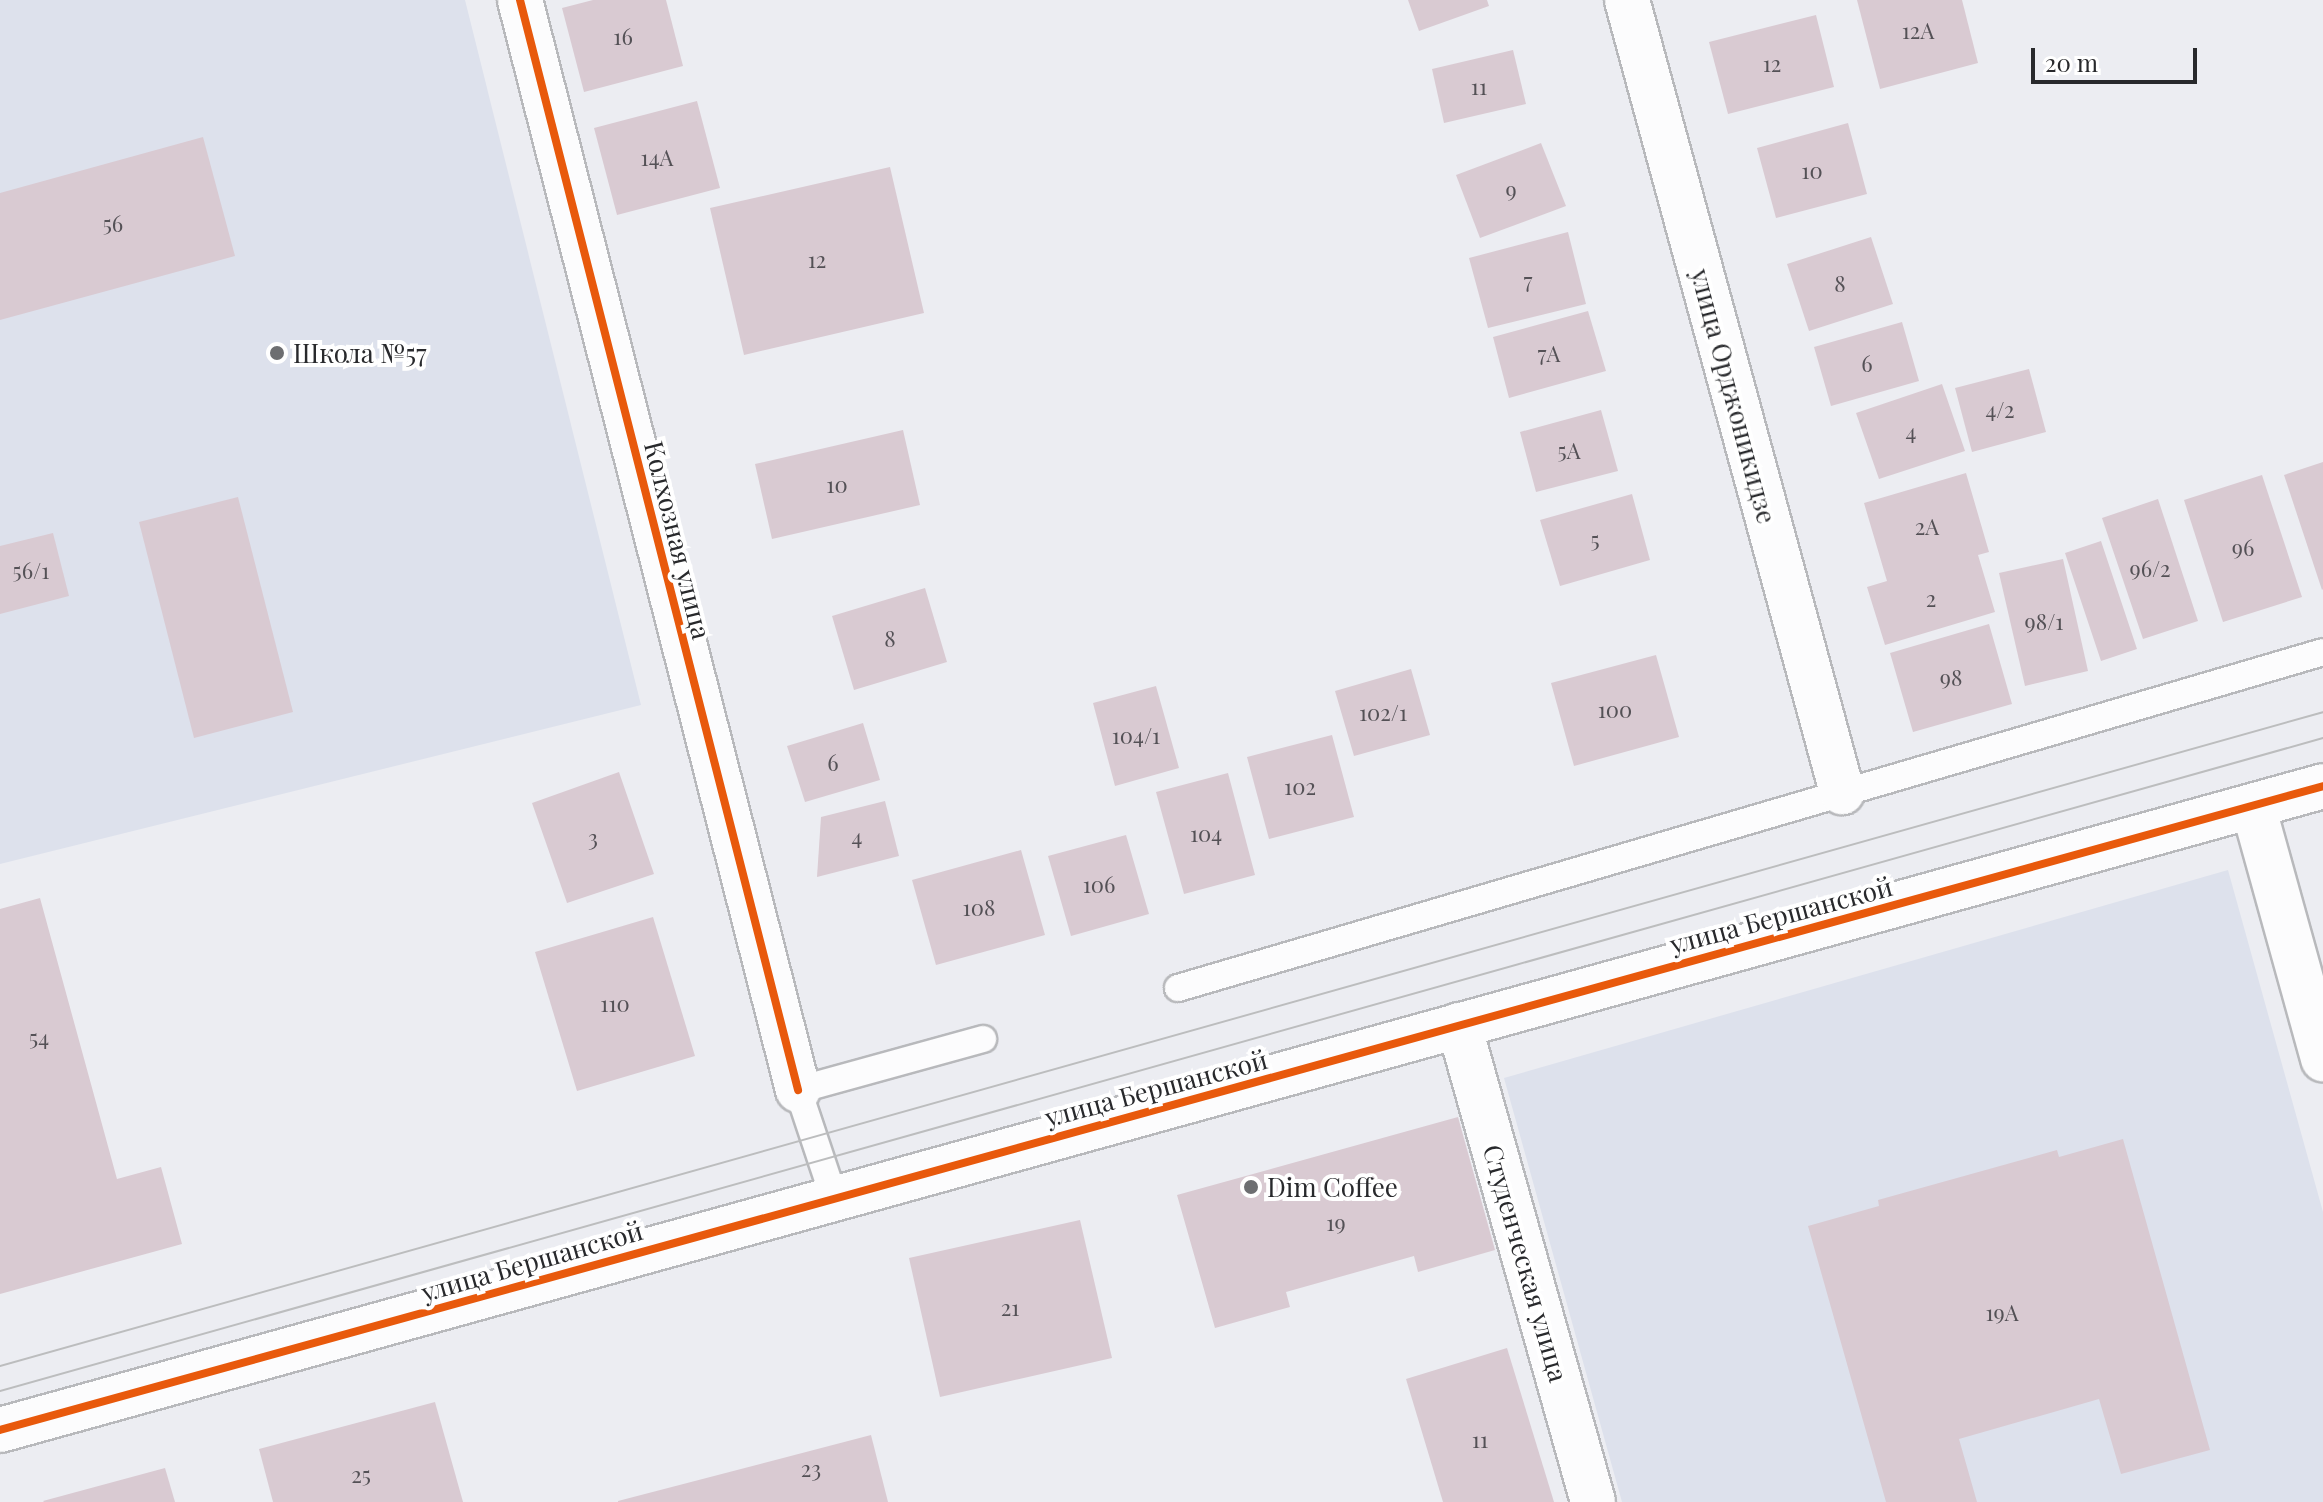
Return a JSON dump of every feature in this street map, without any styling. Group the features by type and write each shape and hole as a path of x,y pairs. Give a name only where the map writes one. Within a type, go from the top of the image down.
{"street":[{"name":"Колхозная улица","path":"520,0 798,1090"},
{"name":"улица Орджоникидзе","path":"1627,0 1842,792"},
{"name":"улица Бершанской","path":"0,1430 2323,786"},
{"path":"2253,806 2323,1059"},
{"name":"Студенческая улица","path":"1459,1025 1593,1502"}],"lane":[{"path":"1178,988 2323,652"},
{"path":"834,1198 798,1090 983,1039"}],"shaded area":[{"name":"Школа №57","path":"0,0 465,0 641,705 0,864"},
{"path":"2228,870 2323,1212 2323,1502 1622,1502 1504,1078"}],"building":[{"path":"593,0 666,0 683,66 584,92 562,8"},
{"path":"1408,0 1487,0 1489,6 1419,31"},
{"path":"1857,0 1962,0 1978,63 1880,89"},
{"path":"1816,15 1834,87 1728,114 1709,42"},
{"path":"1513,50 1526,104 1444,123 1432,69"},
{"path":"697,101 720,188 617,215 594,128"},
{"path":"1848,123 1867,194 1776,218 1757,148"},
{"path":"203,137 235,256 0,320 0,193"},
{"path":"1541,143 1566,206 1480,238 1456,175"},
{"path":"890,167 924,313 744,355 710,208"},
{"path":"1568,232 1586,304 1488,328 1469,258"},
{"path":"1871,237 1893,304 1809,331 1787,264"},
{"path":"1588,311 1606,371 1509,398 1493,337"},
{"path":"1902,322 1919,381 1831,406 1814,347"},
{"path":"2029,369 2046,432 1972,452 1955,388"},
{"path":"1942,384 1965,451 1879,479 1856,413"},
{"path":"1601,410 1618,471 1536,492 1520,432"},
{"path":"903,430 920,505 772,539 755,464"},
{"path":"2323,462 2323,589 2322,590 2284,475"},
{"path":"1966,473 1989,552 1978,555 1995,612 1885,645 1867,587 1887,581 1864,503"},
{"path":"2262,475 2302,597 2223,622 2184,500"},
{"path":"1632,494 1650,560 1560,586 1540,520"},
{"path":"238,497 293,712 194,738 139,522"},
{"path":"2158,499 2198,621 2143,639 2102,518"},
{"path":"53,533 69,596 0,614 0,546"},
{"path":"2101,541 2137,649 2101,661 2065,553"},
{"path":"2063,559 2088,671 2025,686 1999,573"},
{"path":"925,588 947,662 854,690 832,616"},
{"path":"1989,624 2012,704 1913,732 1890,653"},
{"path":"1656,655 1679,737 1574,766 1551,683"},
{"path":"1411,669 1430,735 1354,756 1335,691"},
{"path":"1156,686 1179,768 1115,786 1093,703"},
{"path":"863,723 880,780 805,802 787,746"},
{"path":"1332,735 1354,817 1269,839 1247,757"},
{"path":"619,772 654,874 567,903 532,803"},
{"path":"1228,773 1255,875 1184,894 1156,792"},
{"path":"885,801 899,856 817,877 821,817"},
{"path":"1126,835 1149,914 1071,936 1048,856"},
{"path":"1021,850 1045,935 936,965 912,880"},
{"path":"40,898 117,1179 161,1167 182,1244 0,1294 0,909"},
{"path":"653,917 695,1056 577,1091 535,952"},
{"path":"1458,1117 1495,1250 1418,1272 1414,1256 1286,1292 1290,1307 1215,1328 1177,1195"},
{"path":"2123,1139 2210,1450 2121,1474 2099,1399 1959,1439 1977,1502 1886,1502 1808,1226 1879,1206 1878,1200 2057,1150 2059,1157"},
{"path":"1080,1220 1112,1358 940,1397 909,1258"},
{"path":"1507,1348 1554,1502 1443,1502 1406,1379"},
{"path":"435,1402 463,1502 273,1502 259,1449"},
{"path":"871,1435 888,1502 618,1502 618,1501"},
{"path":"165,1468 175,1502 43,1501"}],"tram line":[{"path":"0,1366 2323,712"},
{"path":"0,1391 2323,738"}],"cycle path":[{"path":"520,0 798,1090"},
{"path":"0,1430 2323,786"}],"place":[{"name":"Школа №57","path":"277,353"},
{"name":"Dim Coffee","path":"1251,1187"}]}
